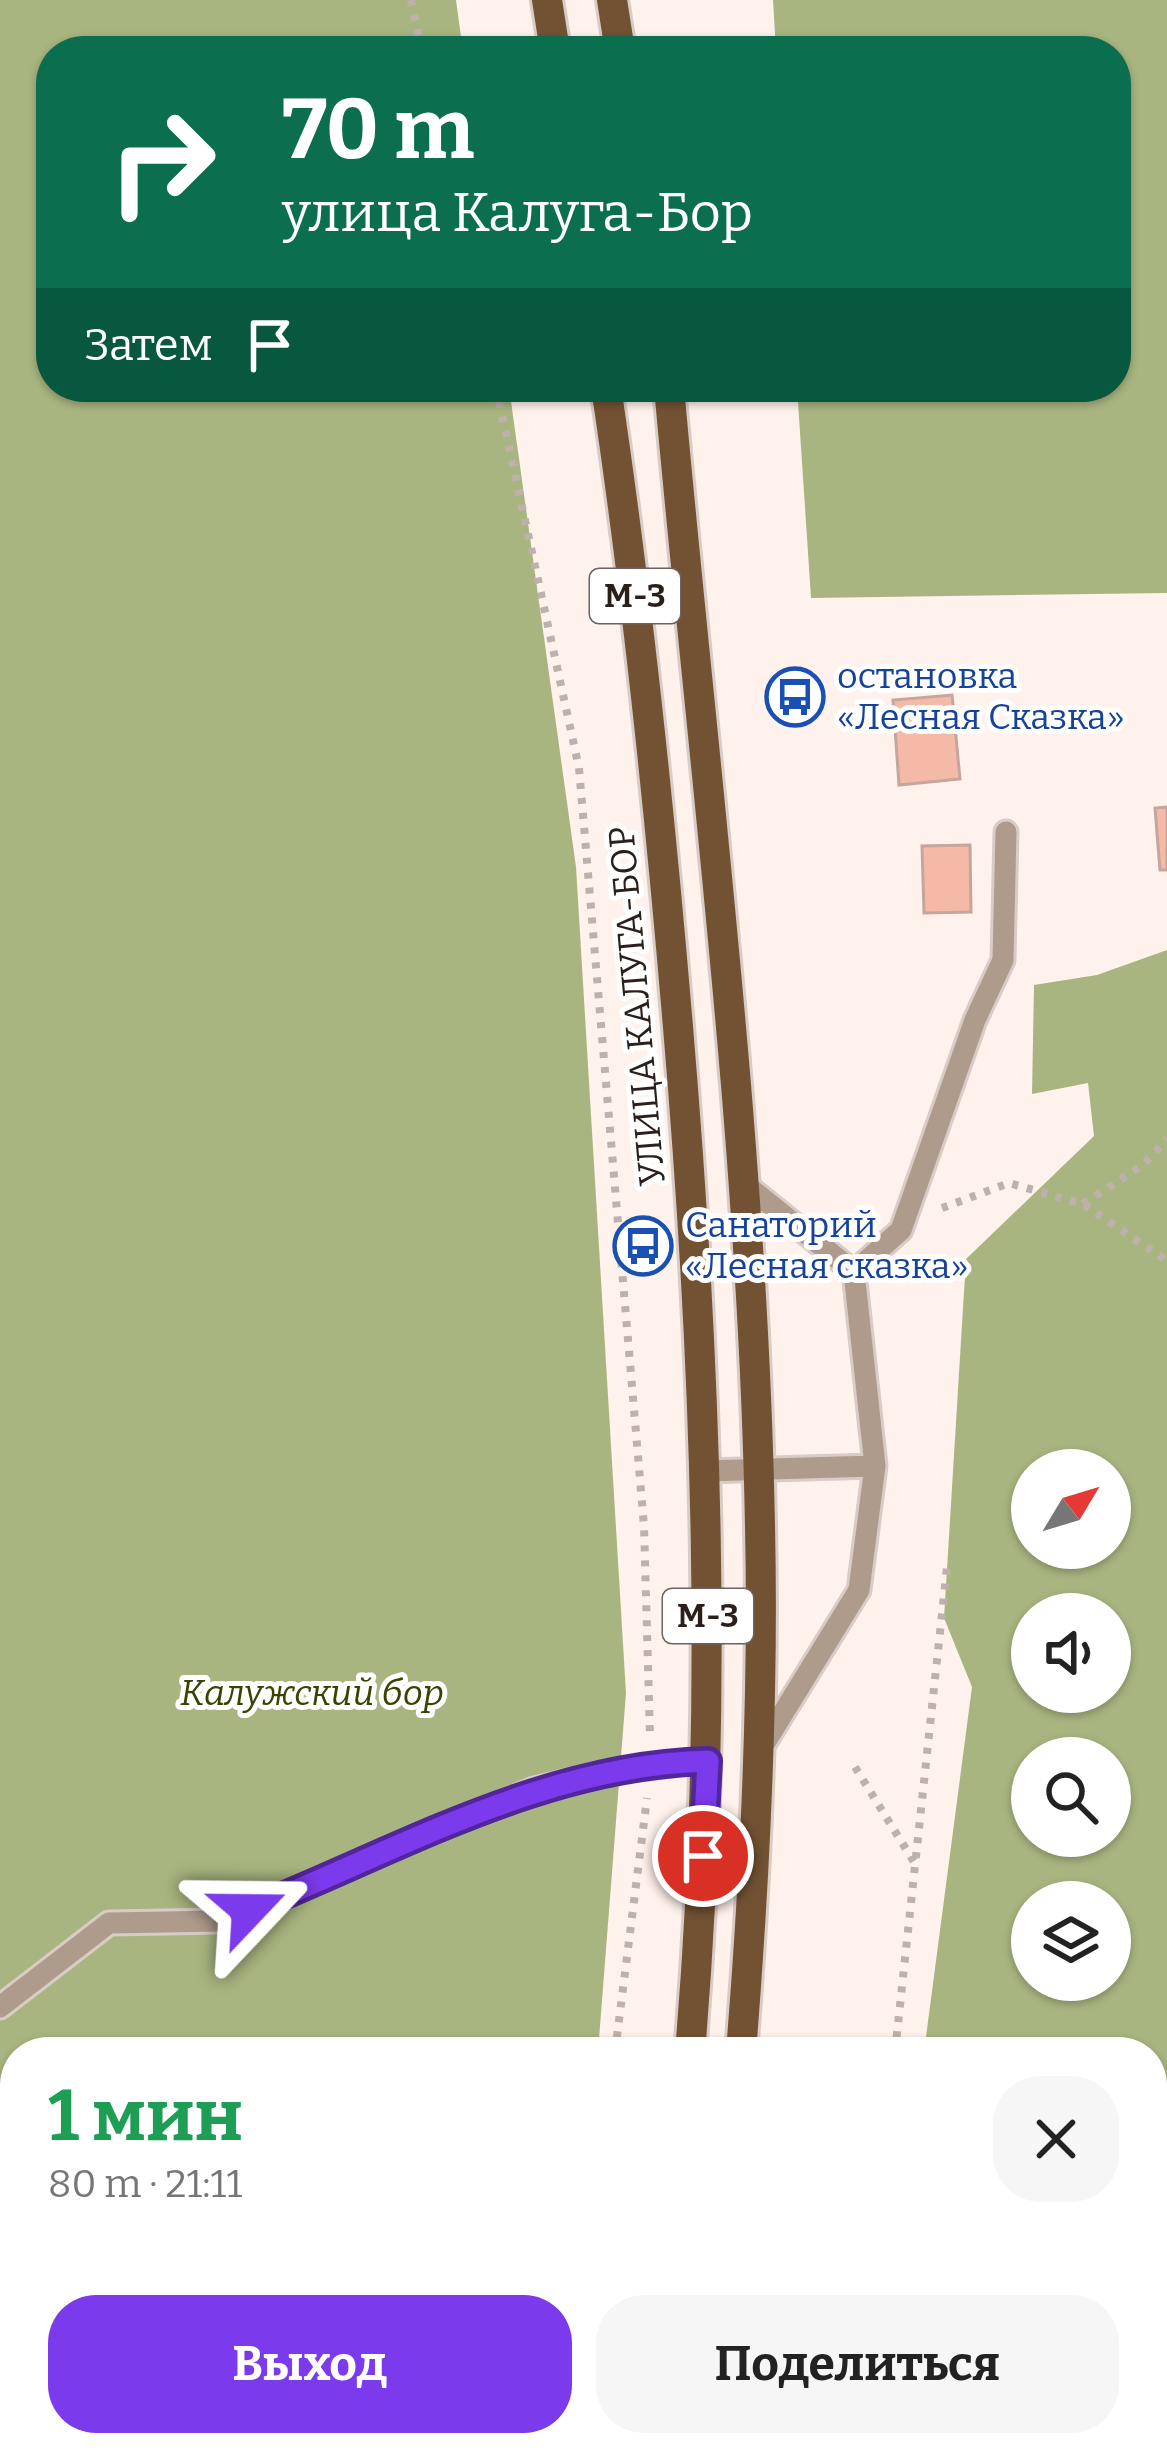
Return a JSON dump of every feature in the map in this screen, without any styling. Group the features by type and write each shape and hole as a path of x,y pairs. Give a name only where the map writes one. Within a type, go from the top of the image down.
{"main road":[{"path":"547,0 553,36"},
{"path":"612,0 618,36"},
{"name":"УЛИЦА КАЛУГА-БОР","path":"608,402 659,805 697,1258 707,1471 708,1761 691,2037"},
{"name":"М-3","path":"670,402 742,1183 758,1469 760,1750 742,2037"}],"lane":[{"path":"854,1272 901,1230 968,1039 1004,960 1006,832"},
{"path":"742,1183 854,1272 875,1466 859,1590 760,1750"},
{"path":"707,1471 875,1466"},
{"path":"0,2007 109,1923 221,1921 534,1789 708,1761"}],"path":[{"path":"411,0 419,36"},
{"path":"499,402 579,768 644,1526 651,1767 617,2037"},
{"path":"1083,1204 1144,1164 1167,1139"},
{"path":"937,1210 1009,1183 1083,1204 1167,1261"},
{"path":"897,2037 947,1567"},
{"path":"855,1766 915,1864"}],"green space":[{"name":"Калужский бор","path":"0,0 456,0 461,36 36,36 36,402 511,402 576,867 626,1693 599,2037 0,2037"},
{"path":"773,0 1167,0 1167,593 811,598 798,402 1131,402 1131,36 775,36"},
{"path":"1167,950 1167,2037 926,2037 972,1687 944,1618 966,1259 1094,1136 1088,1083 1032,1094 1034,985 1097,975"}],"building":[{"path":"952,695 960,779 899,785 893,700"},
{"path":"1167,807 1167,870 1160,870 1155,808"},
{"path":"970,845 971,912 924,913 922,846"}],"place":[{"name":"остановка «Лесная Сказка»","path":"795,697"},
{"name":"Санаторий «Лесная сказка»","path":"643,1246"}],"route":[{"path":"249,1910 534,1789 681,1762 708,1761 703,1856"}]}
